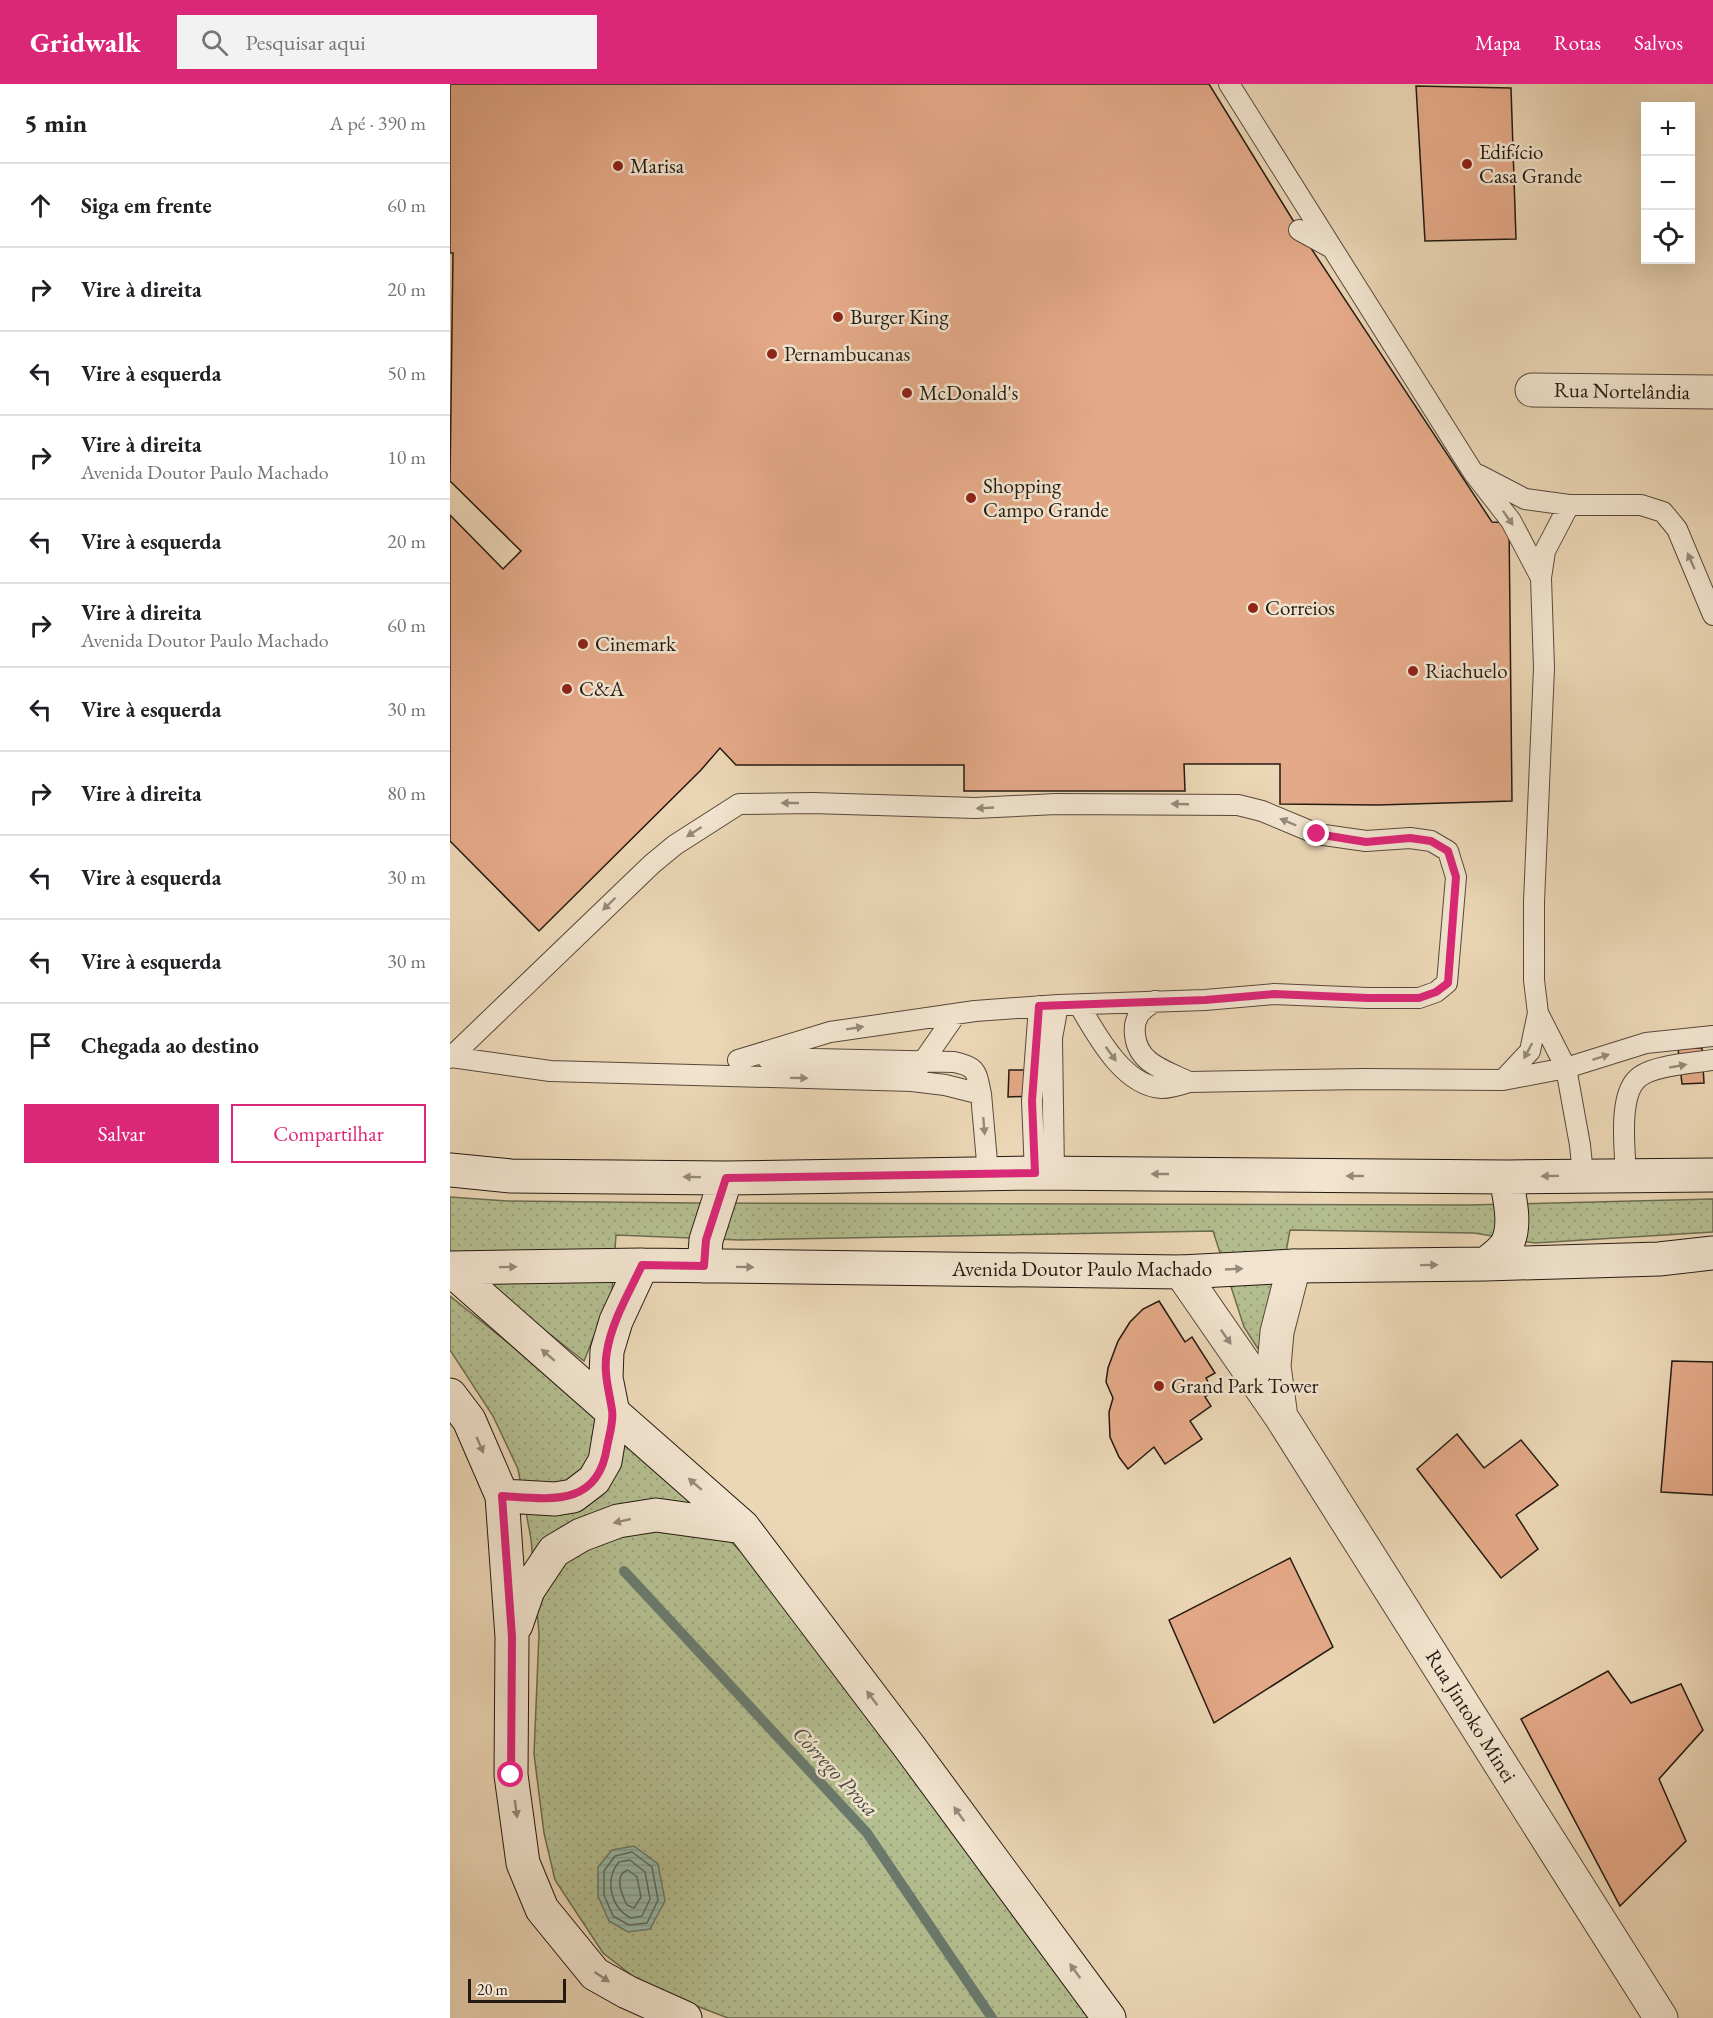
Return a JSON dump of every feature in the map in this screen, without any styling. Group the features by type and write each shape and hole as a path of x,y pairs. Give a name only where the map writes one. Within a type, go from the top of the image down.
{"street":[{"name":"Rua Nortelândia","path":"1532,390 1713,392"},
{"path":"450,1170 511,1176 726,1178 988,1173 1506,1177 1713,1175"},
{"path":"1486,1264 1502,1251 1510,1232 1512,1222 1506,1177"},
{"path":"704,1266 706,1240 726,1178"},
{"name":"Avenida Doutor Paulo Machado","path":"450,1268 642,1265 1181,1272 1294,1266 1486,1264 1659,1258 1713,1253"},
{"path":"1659,1258 1713,1263"},
{"path":"502,1496 555,1500 573,1496 594,1480 605,1461 613,1413 606,1378 607,1352 616,1321 642,1265"},
{"name":"Rua Jintoko Minei","path":"1280,1415 1274,1366 1277,1332 1294,1266"},
{"path":"450,1268 742,1527 915,1754 1110,2018"},
{"name":"Rua Jintoko Minei","path":"1181,1272 1280,1415 1661,2018"},
{"path":"450,1395 469,1420 502,1496 512,1637 511,1775 523,1863 543,1909 595,1974 627,1992 685,2018"},
{"path":"512,1637 528,1590 554,1551 581,1536 618,1521 656,1515 742,1527"}],"lane":[{"path":"1229,84 1473,472 1511,521 1541,578"},
{"path":"1299,230 1332,248"},
{"path":"1473,472 1525,499 1569,505 1641,506 1663,512 1677,529 1713,615"},
{"path":"1503,1080 1530,1051 1538,1013 1534,980 1534,902 1544,668 1541,578 1545,551 1569,505"},
{"path":"450,1058 651,864 675,845 739,804 812,803 965,808 1137,803 1238,805 1262,811 1317,834 1366,842 1410,838 1431,841 1448,851 1456,877 1448,983 1436,992 1419,998 1274,994 1205,1000 1048,1006 956,1014 830,1032 739,1069"},
{"path":"1155,1001 1139,1012 1134,1025 1136,1047 1144,1059 1189,1082"},
{"path":"1079,1005 1096,1034 1117,1062 1137,1080 1159,1088 1174,1087 1189,1082 1364,1079 1503,1080 1566,1068 1646,1043 1713,1036"},
{"path":"1044,1173 1052,1038 1048,1006"},
{"path":"1538,1013 1566,1068 1583,1175"},
{"path":"912,1081 922,1061 956,1014"},
{"path":"739,1069 787,1057 817,1060 954,1062 969,1065 976,1071 981,1094 988,1173"},
{"path":"450,1058 550,1071 739,1069 912,1081 945,1085 981,1094"},
{"path":"1626,1175 1624,1112 1636,1079 1654,1070 1713,1059"}],"shaded area":[{"path":"450,1197 507,1201 698,1203 1470,1205 1713,1199 1713,1232 1535,1243 1474,1233 1290,1230 1264,1358 1244,1327 1213,1231 740,1240 616,1235 612,1291 584,1361 450,1255"},
{"path":"450,1296 639,1448 746,1557 798,1615 1090,2018 728,2018 647,1987 603,1953 555,1880 544,1833 534,1754 539,1634 531,1539 518,1469 493,1416 450,1350"}],"water":[{"path":"634,1846 658,1864 665,1901 650,1929 628,1932 609,1921 598,1896 598,1867 612,1850"}],"building":[{"name":"Shopping Campo Grande","path":"450,84 1209,84 1299,230 1492,522 1509,523 1512,801 1378,805 1280,804 1280,764 1184,764 1185,791 964,791 964,765 736,765 720,748 701,770 539,931 450,841 450,515 503,569 521,551 450,481 453,253 450,253"},
{"name":"Edifício Casa Grande","path":"1416,86 1511,88 1516,239 1425,241"},
{"path":"1678,1048 1702,1048 1704,1083 1682,1084"},
{"path":"1009,1070 1058,1070 1057,1095 1008,1097"},
{"name":"Grand Park Tower","path":"1159,1301 1185,1342 1192,1337 1215,1373 1206,1378 1213,1391 1205,1397 1211,1406 1190,1421 1202,1439 1165,1464 1154,1447 1128,1469 1119,1457 1110,1437 1109,1412 1113,1398 1106,1382 1108,1368 1118,1341 1130,1322 1143,1309"},
{"path":"1672,1361 1713,1362 1713,1495 1661,1492"},
{"path":"1457,1434 1484,1468 1521,1440 1558,1485 1516,1515 1538,1549 1501,1578 1417,1469"},
{"path":"1290,1558 1333,1647 1214,1723 1169,1620"},
{"path":"1608,1671 1631,1703 1681,1684 1703,1730 1659,1779 1686,1841 1620,1906 1521,1719"}],"waterway":[{"name":"Córrego Prosa","path":"624,1571 867,1833 992,2018"}],"place":[{"name":"Edifício Casa Grande","path":"1467,164"},
{"name":"Marisa","path":"618,166"},
{"name":"Burger King","path":"838,317"},
{"name":"Pernambucanas","path":"772,354"},
{"name":"McDonald's","path":"907,393"},
{"name":"Shopping Campo Grande","path":"971,498"},
{"name":"Correios","path":"1253,608"},
{"name":"Cinemark","path":"583,644"},
{"name":"Riachuelo","path":"1413,671"},
{"name":"C&A","path":"567,689"},
{"name":"Grand Park Tower","path":"1159,1386"}],"route":[{"path":"511,1775 512,1637 502,1496 555,1500 573,1496 594,1480 605,1461 613,1413 606,1378 607,1352 616,1321 642,1265 704,1266 706,1240 726,1178 1035,1173 1032,1101 1039,1006 1205,1000 1274,994 1419,998 1436,992 1448,983 1456,877 1448,851 1431,841 1410,838 1366,842 1317,834"}]}
